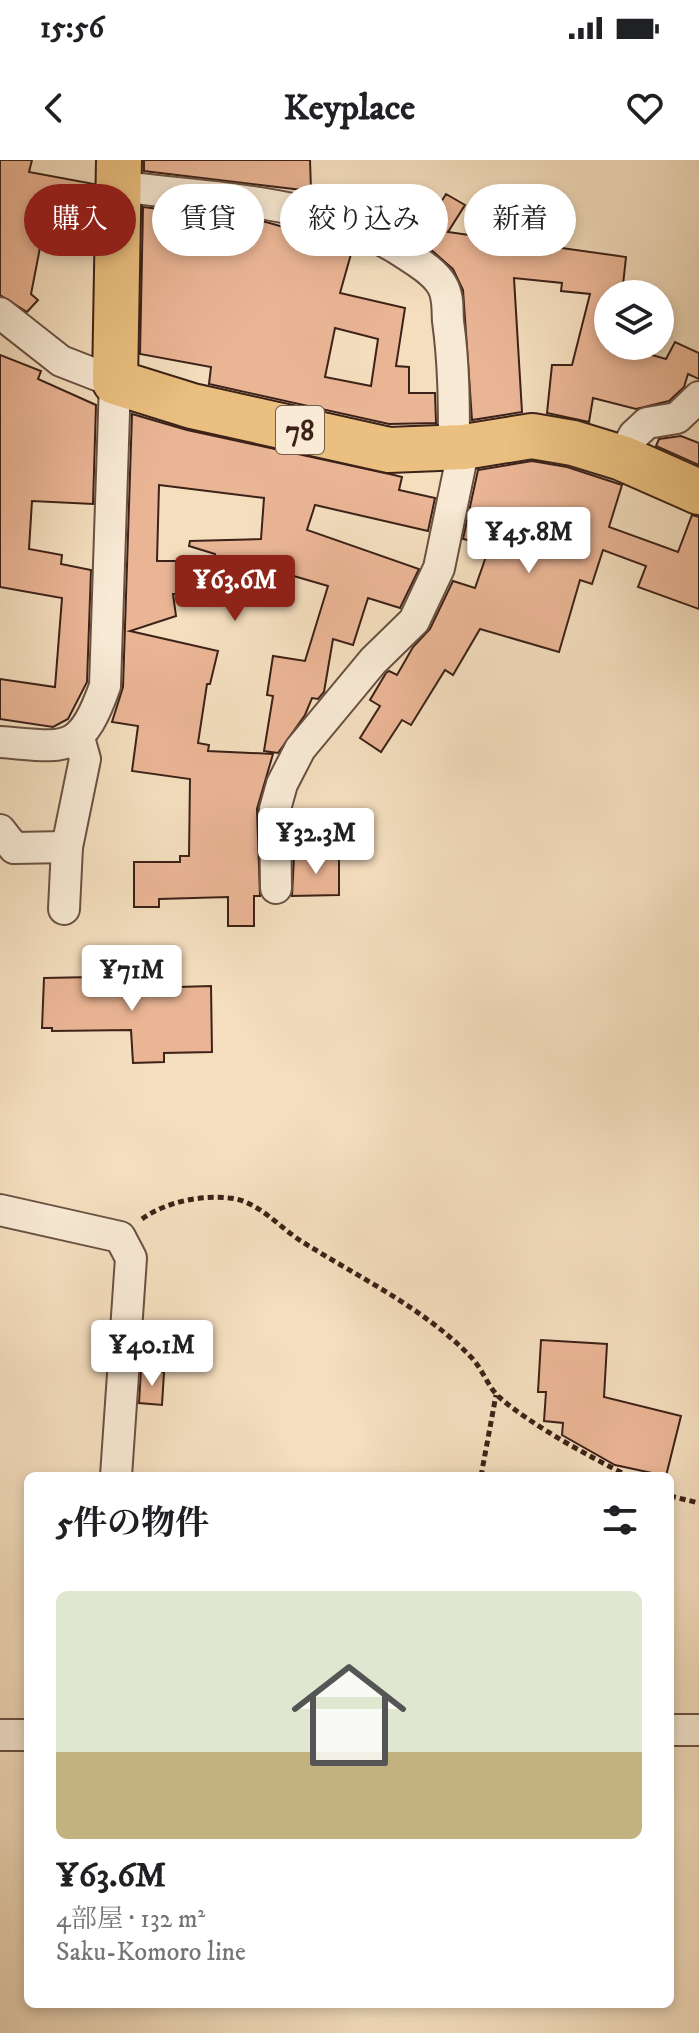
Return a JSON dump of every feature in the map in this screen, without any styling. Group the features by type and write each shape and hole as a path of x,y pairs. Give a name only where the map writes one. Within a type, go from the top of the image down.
{"main road":[{"path":"115,382 119,173"},
{"name":"78","path":"115,382 192,406 389,450 459,448 532,436 573,443 622,458 699,492"}],"street":[{"path":"119,173 317,213 390,243 426,268 441,284 447,298 454,351 459,448 439,568 414,621 373,661 300,749 282,784 275,809 276,888"},
{"path":"0,313 61,361 115,382 105,686 96,711 79,738 62,747 0,742"},
{"path":"622,458 634,435 647,423 677,418 699,397"},
{"path":"64,909 67,847 85,759 79,738"},
{"path":"0,830 14,848 67,847"},
{"path":"0,1210 120,1237 131,1258 116,1472"},
{"path":"674,1730 699,1730"},
{"path":"0,1735 24,1735"}],"path":[{"path":"120,1237 144,1217 174,1202 230,1198 250,1204 301,1241 354,1269 445,1333 473,1359 496,1395 579,1450 620,1472"},
{"path":"482,1472 496,1395"},
{"path":"674,1497 699,1503"}],"building":[{"path":"0,160 32,160 29,172 94,184 24,184 24,256 38,256 31,294 38,300 27,312 0,295"},
{"path":"144,160 310,160 311,184 280,184 280,187 144,171"},
{"path":"448,195 464,207 448,232"},
{"path":"143,207 152,208 152,256 264,256 264,222 280,226 280,256 350,256 340,293 405,308 396,366 409,367 409,393 435,393 436,423 389,424 209,384 211,367 140,354","holes":["335,328 378,339 371,386 325,377"]},
{"path":"448,232 464,234 464,256 576,256 576,250 626,257 624,280 594,280 594,360 674,360 675,342 699,353 699,379 688,374 684,387 669,401 636,409 593,398 589,422 547,413 552,365 572,365 590,294 561,291 562,283 514,278 522,412 472,420 463,290 453,269 438,256 448,256"},
{"path":"0,355 41,371 38,379 96,405 93,504 32,501 29,549 62,555 61,564 91,570 87,682 68,719 53,727 0,719 0,679 55,687 62,598 0,587"},
{"path":"132,414 187,430 402,477 399,490 435,498 428,531 315,505 307,530 419,569 400,608 368,598 353,645 333,639 324,692 318,699 312,698 305,715 278,753 264,751 273,696 267,695 273,656 305,661 328,586 249,563 258,589 222,602 219,594 173,594 176,616 130,631 218,651 210,684 207,684 198,743 209,745 208,751 273,754 257,809 260,896 254,896 254,926 228,926 228,897 159,899 159,907 134,907 134,862 180,862 180,856 189,856 190,779 132,771 138,726 112,722 123,687","holes":["159,485 264,498 261,539 190,541 189,546 215,554 216,561 157,561"]},
{"path":"681,436 699,443 699,465 656,446 659,439"},
{"path":"532,461 567,467 622,485 609,527 678,552 692,515 699,517 699,609 638,587 646,566 603,550 592,584 580,580 559,652 480,629 453,675 445,670 411,725 402,720 381,752 360,738 380,706 370,700 386,673 389,671 397,675 413,647 430,629 453,581 475,588 490,545 463,539 478,470"},
{"path":"339,856 339,895 292,896 294,857"},
{"path":"143,976 144,988 211,986 212,1052 164,1053 164,1062 133,1063 131,1030 52,1031 52,1028 42,1028 44,978"},
{"path":"541,1340 607,1344 604,1397 681,1416 667,1472 647,1472 615,1465 562,1435 563,1423 544,1421 546,1392 538,1392"},
{"path":"141,1370 164,1372 162,1405 139,1403"}]}
